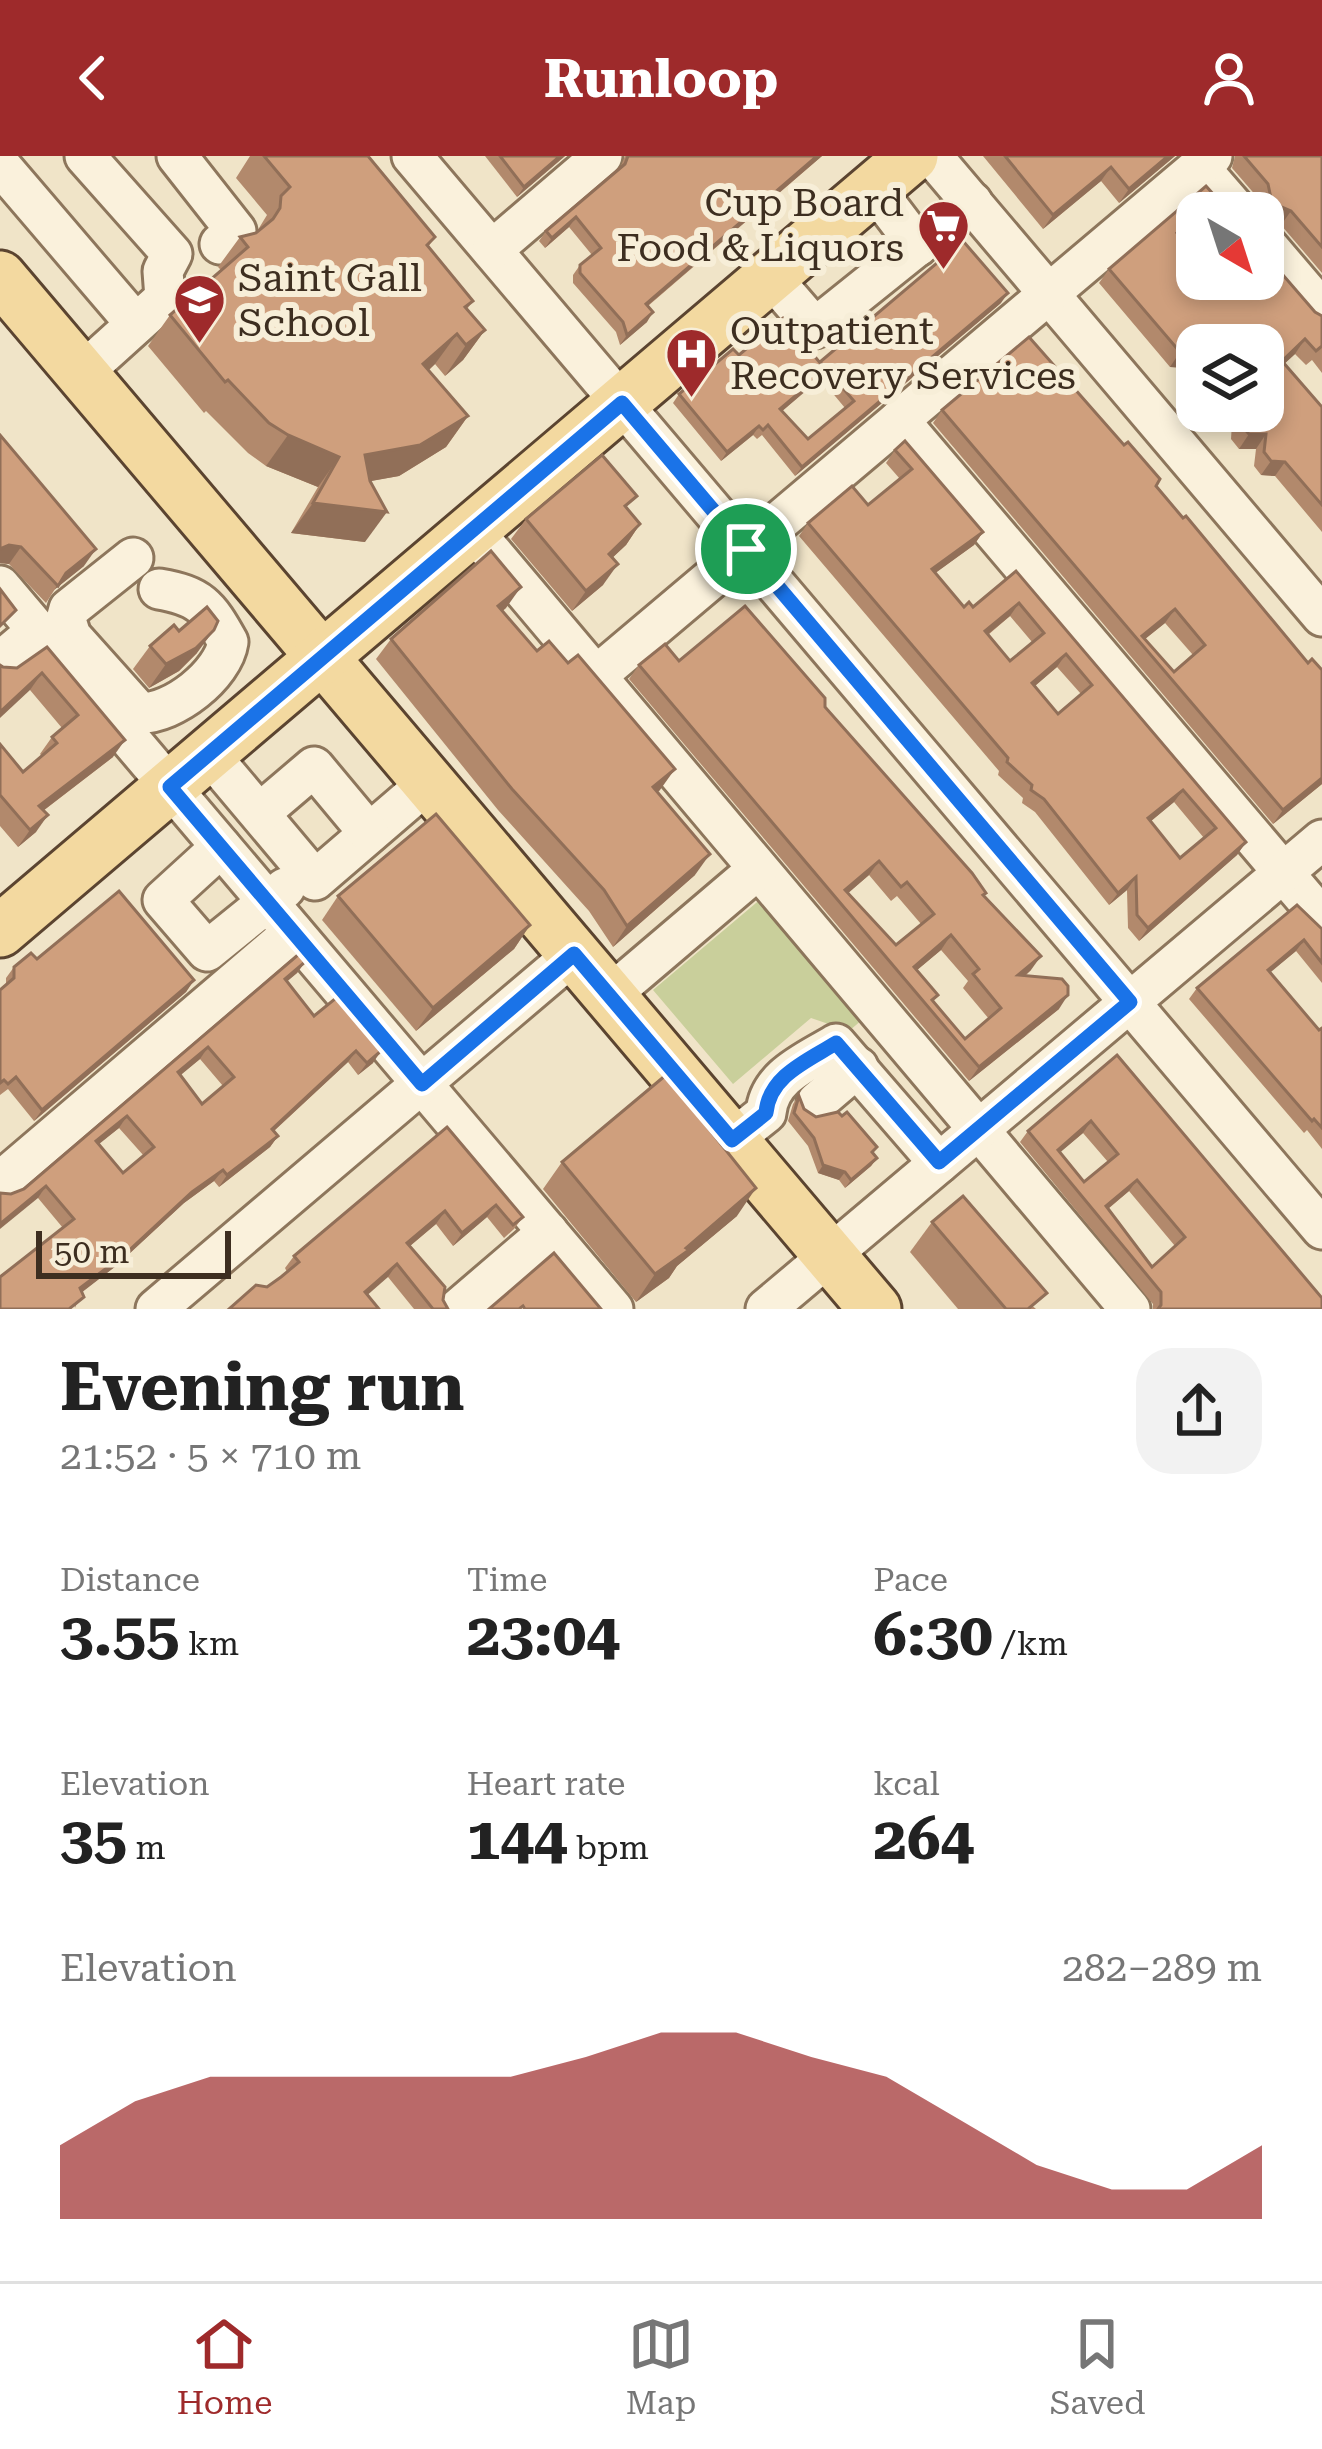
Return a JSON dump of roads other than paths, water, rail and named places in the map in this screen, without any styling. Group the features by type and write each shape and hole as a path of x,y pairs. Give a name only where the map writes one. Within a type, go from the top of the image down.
{"main road":[{"path":"6,914 170,787 893,172"},
{"path":"0,278 610,995 775,1116 830,1256 875,1309"}],"street":[{"path":"177,156 236,231 220,244"},
{"path":"412,156 1322,1229"},
{"path":"492,250 602,156"},
{"path":"932,156 1322,616"},
{"path":"82,373 165,298 163,271 172,254 94,159"},
{"path":"596,676 1205,161 1225,192"},
{"path":"0,164 136,324"},
{"path":"893,172 918,246"},
{"path":"770,276 815,328 972,202"},
{"path":"1284,266 1322,310"},
{"path":"899,420 1322,919"},
{"path":"472,530 1130,1309"},
{"path":"133,557 69,609 66,620 71,636 140,713 157,714 187,694 222,663 228,642 217,620 190,595 159,589"},
{"path":"0,586 613,1309"},
{"path":"0,662 38,631"},
{"path":"208,754 314,880 429,782"},
{"path":"260,813 314,766 369,833"},
{"path":"766,1309 1322,840"},
{"path":"221,847 163,899 207,951 307,870"},
{"path":"610,995 758,869"},
{"path":"0,1182 293,932"},
{"path":"156,1309 574,954"},
{"path":"775,1116 779,1080 836,1043 939,1162"},
{"path":"458,1309 548,1232"}],"place":[{"name":"Cup Board Food & Liquors","path":"943,271"},
{"name":"Saint Gall School","path":"199,346"},
{"name":"Outpatient Recovery Services","path":"691,399"}]}
